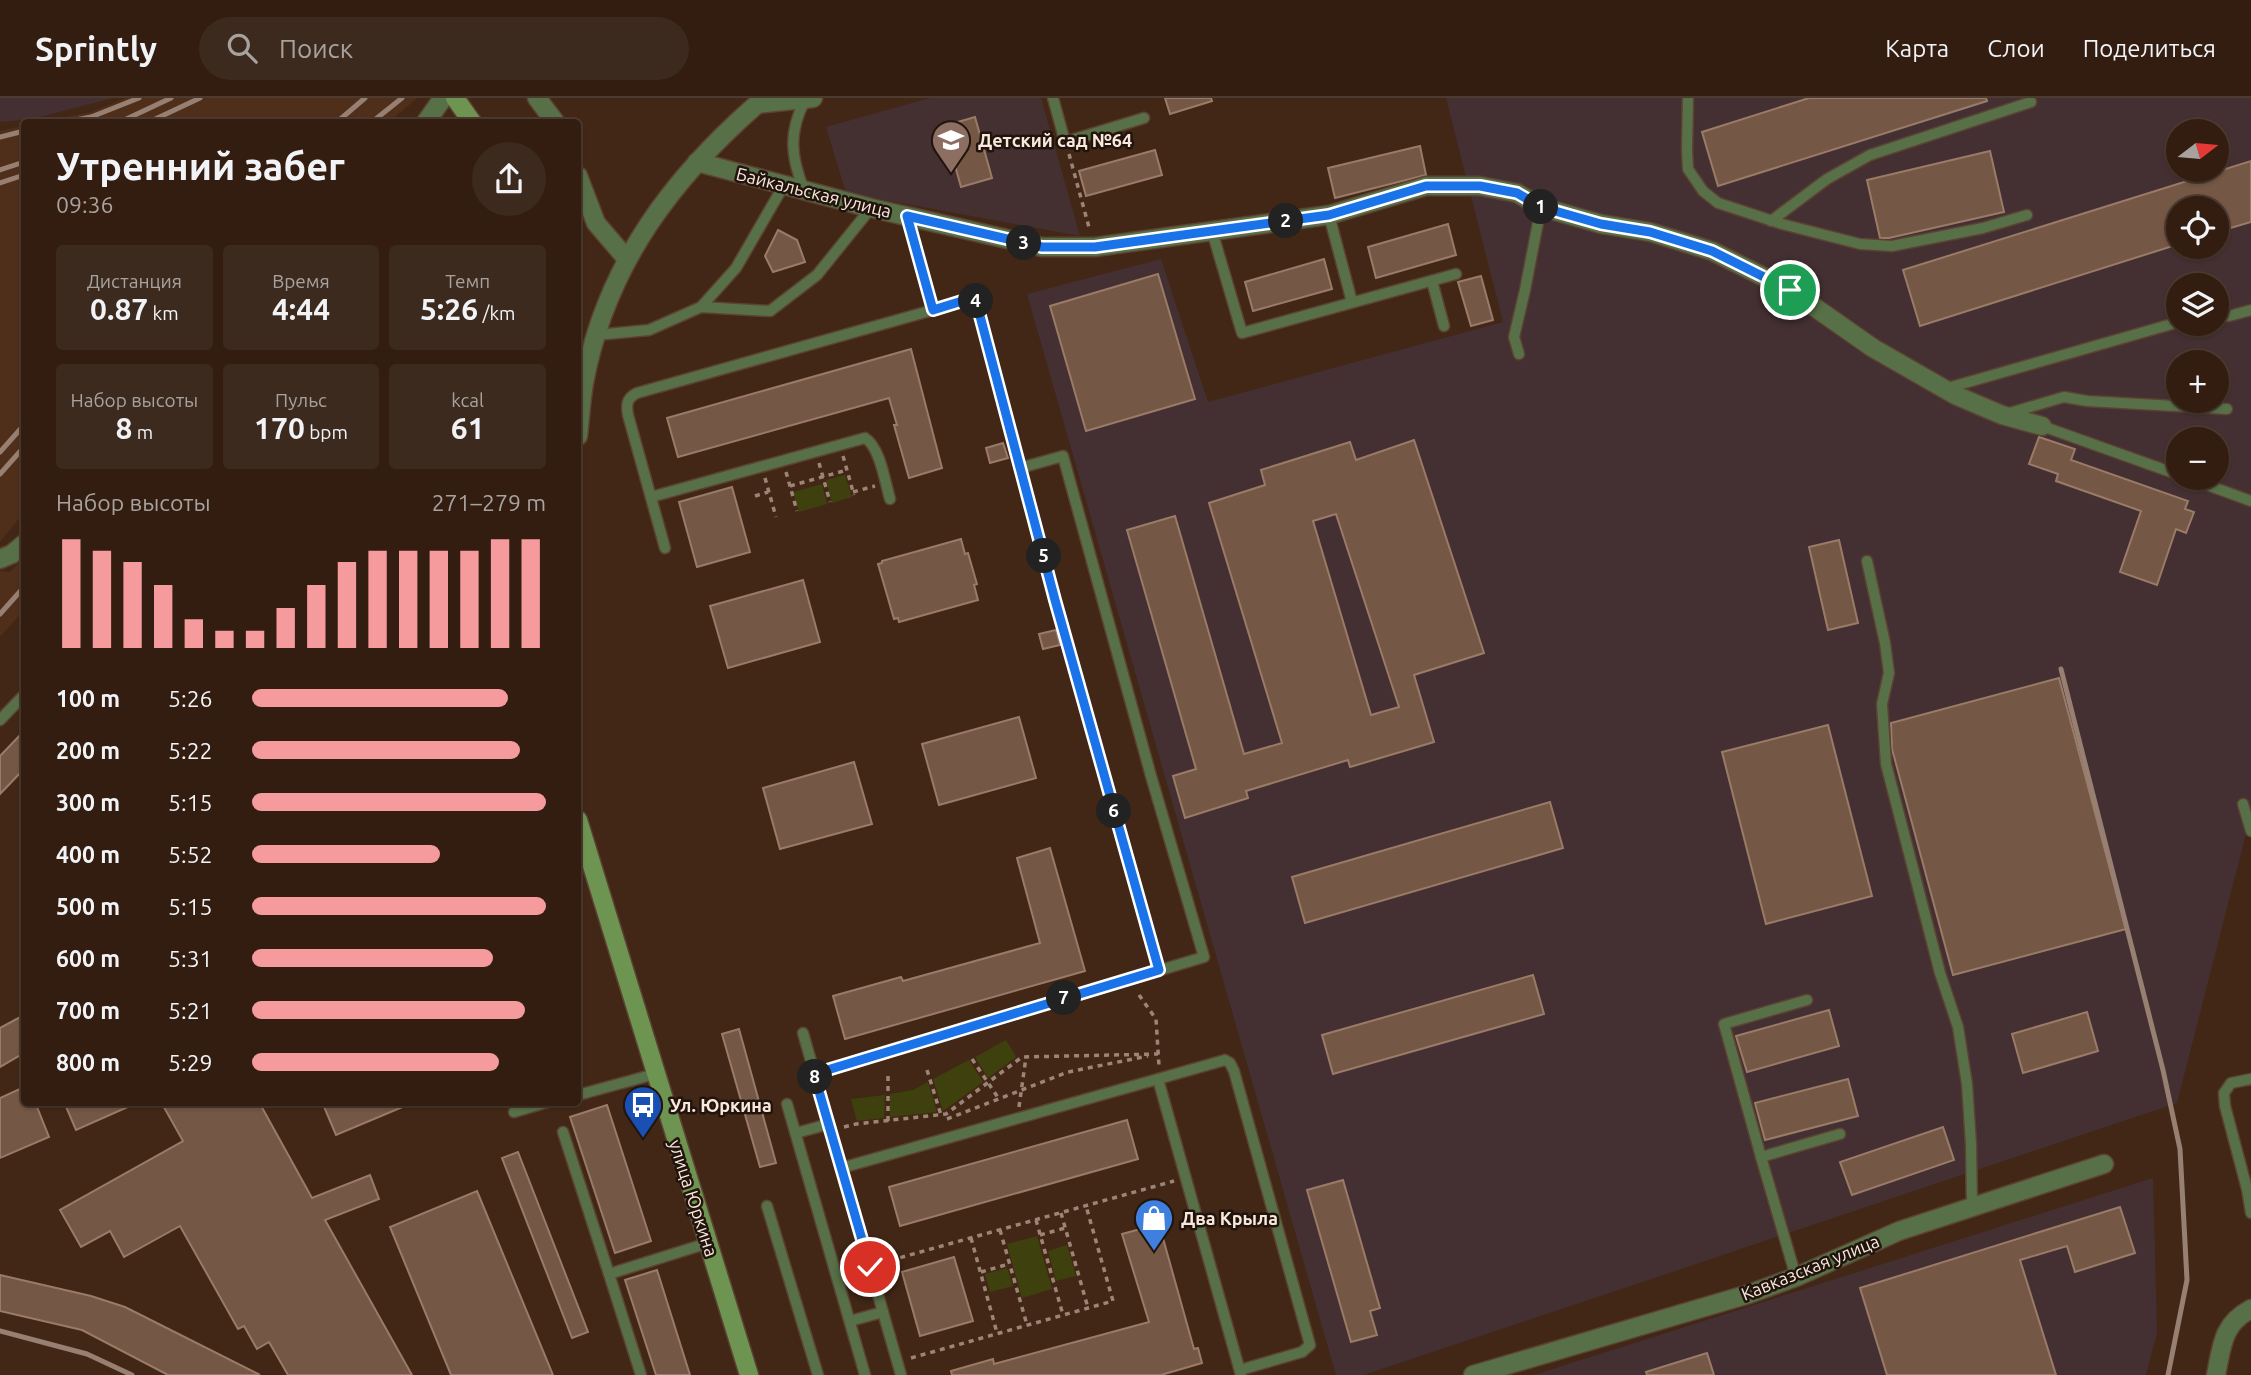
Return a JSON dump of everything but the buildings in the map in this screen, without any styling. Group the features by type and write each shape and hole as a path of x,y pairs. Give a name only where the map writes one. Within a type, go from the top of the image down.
{"main road":[{"path":"455,98 470,119"},
{"name":"улица Юркина","path":"581,830 749,1375"}],"street":[{"path":"428,119 443,98"},
{"path":"537,98 553,119"},
{"path":"581,410 584,383 596,335 610,295 626,258 661,204 697,162 760,101 809,99"},
{"name":"Байкальская улица","path":"697,162 871,208 1042,247 1095,247 1329,215 1426,186 1480,186 1517,193 1541,207 1601,224 1650,232 1712,251 1790,290 1873,348 1944,389 2002,415 2042,426"},
{"path":"581,184 596,223 626,258"},
{"path":"0,559 21,546"},
{"name":"Кавказская улица","path":"1473,1375 1749,1294 1796,1277 1899,1231 2104,1164"},
{"path":"2217,1375 2225,1332 2237,1316 2251,1309"}],"lane":[{"path":"1053,98 1065,142 1144,118"},
{"path":"1688,98 1688,169 1703,191 1718,203 1772,221 1860,244 1892,246 1983,228 2027,215"},
{"path":"804,191 792,150 794,131 809,99"},
{"path":"1772,221 1827,179 1870,155 2031,102"},
{"path":"596,335 649,331 701,307 736,268 784,185"},
{"path":"1519,354 1514,337 1541,207"},
{"path":"701,307 770,311 817,275 871,208"},
{"path":"1329,215 1352,302"},
{"path":"907,216 933,310"},
{"path":"1212,231 1242,333 1456,274"},
{"path":"1432,281 1444,326"},
{"path":"665,548 628,415 626,404 630,397 975,297 1055,600 1159,970"},
{"path":"2229,316 2251,310"},
{"path":"1944,389 2166,326"},
{"path":"2002,415 2064,397 2166,406"},
{"path":"2042,426 2166,470"},
{"path":"651,497 865,438 872,442 890,499"},
{"path":"814,1074 1204,957 1063,456 1020,468"},
{"path":"2222,490 2251,500"},
{"path":"1867,561 1889,673 1882,704 1886,764 1940,973 1958,1027 1968,1096 1972,1206"},
{"path":"0,720 21,698"},
{"path":"2243,804 2251,831"},
{"path":"1796,1277 1724,1024 1807,1000"},
{"path":"803,1033 901,1375"},
{"path":"841,1168 1159,1078 1225,1060 1230,1063 1310,1340 1310,1345 1303,1352 1241,1372 1159,1078"},
{"path":"581,1094 655,1074"},
{"path":"2251,1079 2231,1083 2224,1093 2251,1213"},
{"path":"787,1104 865,1375"},
{"path":"514,1112 534,1106"},
{"path":"796,1133 830,1128"},
{"path":"563,1132 641,1375"},
{"path":"1761,1157 1840,1134"},
{"path":"767,1206 818,1375"},
{"path":"608,1275 708,1243"},
{"path":"850,1321 883,1312"}],"path":[{"path":"1065,142 1095,247"},
{"path":"840,444 854,494 886,483"},
{"path":"815,451 830,502"},
{"path":"782,460 797,511"},
{"path":"761,466 776,517"},
{"path":"790,486 847,470"},
{"path":"755,496 768,492"},
{"path":"1139,995 1156,1019 1159,1078"},
{"path":"830,1128 946,1114 1022,1057 1158,1054"},
{"path":"947,1119 1068,1072 1158,1054"},
{"path":"1017,1118 1026,1057"},
{"path":"972,1059 999,1100"},
{"path":"928,1070 941,1114 966,1133"},
{"path":"887,1121 888,1076"},
{"path":"870,1267 1186,1178"},
{"path":"897,1362 1113,1301 1086,1206"},
{"path":"1061,1213 1088,1308"},
{"path":"1036,1220 1063,1315"},
{"path":"1040,1235 1065,1228"},
{"path":"1000,1230 1027,1325"},
{"path":"971,1238 998,1333"},
{"path":"980,1272 1009,1264"}],"shaded area":[{"path":"0,98 113,98 32,119 0,122"},
{"path":"126,98 417,98 392,119 55,119 91,112"},
{"name":"Детский сад №64","path":"930,98 1041,98 1080,236 846,193 826,127"},
{"path":"1446,98 2251,98 2251,814 2177,1103 1364,1375 1336,1375 1027,294 1161,259 1208,402 1503,322"},
{"path":"21,127 21,516 0,542 0,131"},
{"path":"845,475 852,497 832,503 826,480"},
{"path":"822,484 827,504 799,512 793,492"},
{"path":"21,560 21,613 0,637 0,571 10,572"},
{"path":"1006,1040 1016,1057 988,1078 975,1057"},
{"path":"969,1060 983,1082 943,1111 933,1079"},
{"path":"928,1082 937,1112 890,1117 890,1094 913,1090"},
{"path":"885,1095 884,1118 857,1121 851,1099"},
{"path":"2153,1178 2157,1333 2146,1375 1534,1375"},
{"path":"1037,1236 1052,1289 1022,1298 1007,1244"},
{"path":"1067,1245 1076,1276 1056,1281 1048,1251"},
{"path":"1007,1268 1013,1286 990,1292 985,1274"}],"railway":[{"path":"81,119 139,98"},
{"path":"126,119 171,98"},
{"path":"155,119 200,98"},
{"path":"340,119 365,98"},
{"path":"376,119 402,98"},
{"path":"0,137 21,132"},
{"path":"0,170 21,163"},
{"path":"0,183 21,176"},
{"path":"0,452 21,428"},
{"path":"0,474 21,450"},
{"path":"0,614 21,590"},
{"path":"2061,669 2163,1070 2180,1149 2187,1280 2168,1375"},
{"path":"0,1331 87,1354 132,1375"}],"place":[{"name":"Детский сад №64","path":"951,174"},
{"name":"Ул. Юркина","path":"643,1139"},
{"name":"Два Крыла","path":"1154,1252"}],"route":[{"path":"870,1267 814,1074 1159,970 1055,600 975,297 933,310 907,216 1042,247 1095,247 1329,215 1426,186 1480,186 1517,193 1541,207 1601,224 1650,232 1712,251 1790,290"}]}
